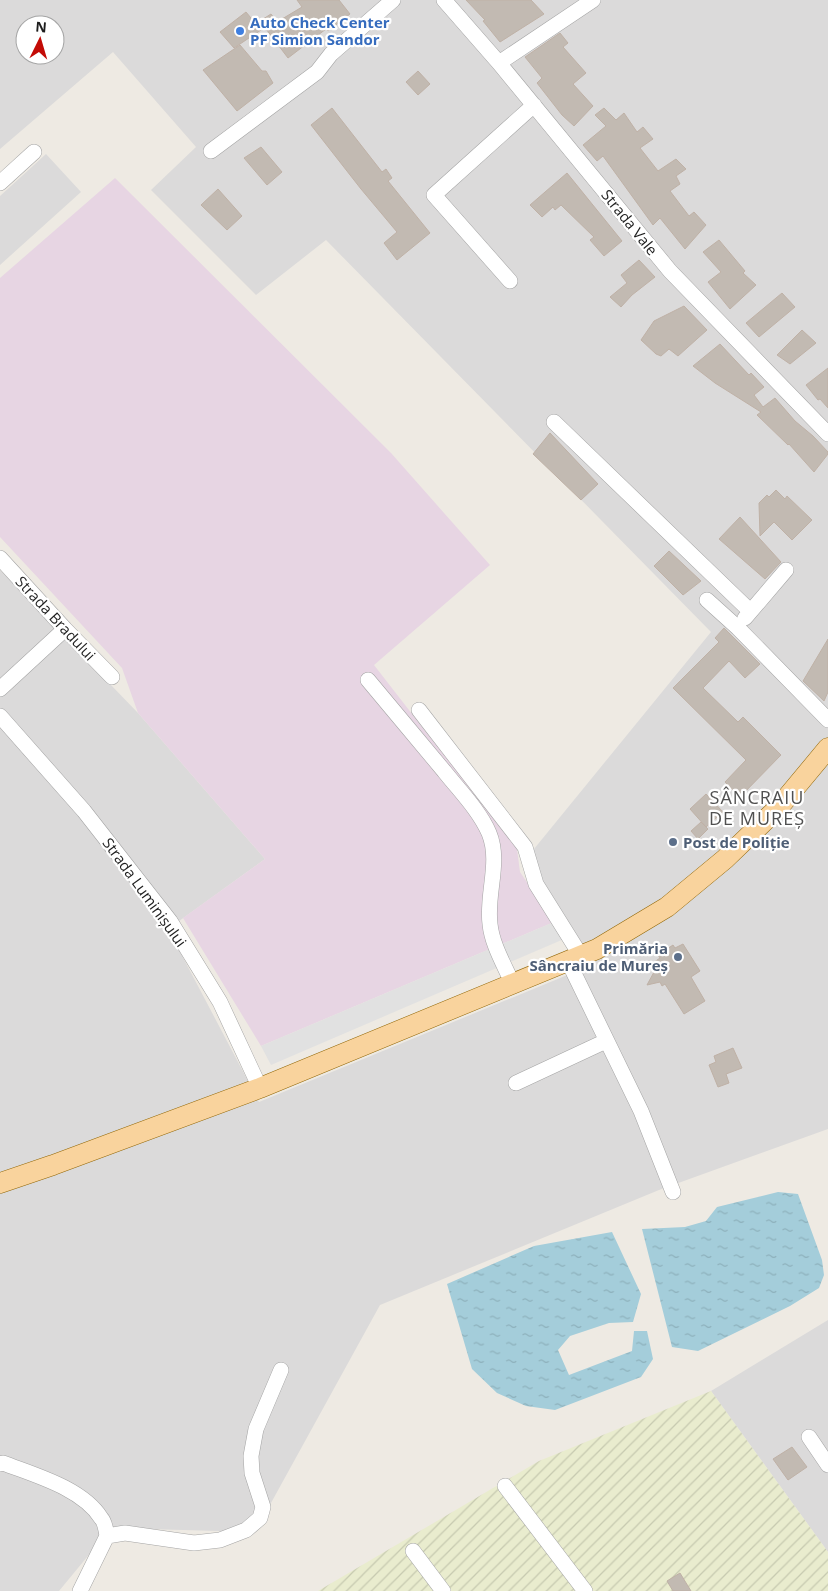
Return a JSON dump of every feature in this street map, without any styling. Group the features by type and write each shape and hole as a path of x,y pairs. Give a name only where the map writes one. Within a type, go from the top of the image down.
{"main road":[{"path":"0,1183 53,1166 260,1088 597,949 667,907 725,859 779,807 828,748"}],"street":[{"path":"211,150 317,72 331,54 393,0"},
{"name":"Strada Vale","path":"444,0 499,63 670,271 828,434"},
{"path":"499,63 593,0"},
{"path":"510,281 434,195 534,105"},
{"path":"0,183 34,152"},
{"path":"554,422 750,611"},
{"name":"Strada Bradului","path":"0,558 112,677"},
{"path":"738,628 750,611 786,570"},
{"path":"707,600 738,628 828,720"},
{"path":"0,689 65,629"},
{"path":"368,680 466,798 489,833 493,853 489,912 490,925 498,951 513,985"},
{"path":"419,710 525,847 536,884 575,958 606,1041 640,1111 673,1192"},
{"name":"Strada Luminișului","path":"0,716 84,811 170,921 220,1002 260,1088"},
{"path":"516,1083 606,1041"},
{"path":"108,1536 125,1533 194,1543 220,1540 246,1530 260,1518 263,1507 252,1473 251,1456 256,1428 281,1370"},
{"path":"808,1437 828,1465"},
{"path":"0,1464 2,1462 64,1488 84,1500 102,1518 108,1536 80,1591"},
{"path":"505,1486 585,1591"},
{"path":"413,1552 442,1591"}],"shaded area":[{"path":"0,0 828,0 828,1129 659,1190 380,1305 255,1532 111,1528 59,1591 0,1591 0,570 138,713 265,859 168,929 259,1102 594,964 531,868 534,849 711,632 326,240 256,295 151,190 196,147 113,52 0,149"},
{"path":"46,154 81,192 0,265 0,196"},
{"path":"115,178 391,453 490,565 374,665 517,849 520,872 554,922 261,1046 183,918 265,859 138,713 122,668 0,537 0,278"},
{"path":"554,922 564,939 271,1065 261,1046"},
{"path":"828,1320 828,1552 711,1391"}],"green space":[{"path":"711,1391 828,1552 828,1591 318,1591 539,1461"}],"water":[{"path":"778,1192 798,1194 822,1260 824,1275 819,1288 790,1306 698,1351 672,1347 642,1229 685,1227 706,1221 717,1207"},
{"path":"612,1232 641,1294 633,1322 609,1323 570,1336 558,1350 569,1375 632,1351 634,1331 647,1331 653,1359 641,1377 555,1410 526,1406 497,1393 472,1369 447,1284 534,1246"}],"building":[{"path":"297,0 339,0 350,14 328,31 326,29 288,58 260,21 271,14 277,22 302,7"},
{"path":"466,0 531,0 544,14 500,42 483,21 485,20"},
{"name":"Auto Check Center PF Simion Sandor","path":"246,12 261,30 234,48 220,32"},
{"path":"560,33 568,43 563,47 586,73 573,84 593,106 574,126 562,115 537,83 542,78 525,57"},
{"path":"240,45 262,71 266,71 273,83 237,111 203,70"},
{"path":"418,71 430,84 418,95 406,82"},
{"path":"332,108 382,172 386,169 392,178 388,181 430,233 397,260 384,243 397,232 311,125"},
{"path":"604,108 616,120 624,113 637,132 643,127 653,139 640,148 658,171 676,159 686,169 676,176 680,184 670,191 689,216 694,212 706,225 685,249 660,218 653,225 603,156 597,161 583,145 606,126 595,115"},
{"path":"261,147 282,172 267,185 244,158"},
{"path":"567,173 622,241 604,256 590,240 594,237 561,205 555,210 553,207 542,217 530,205"},
{"path":"218,189 242,216 227,230 201,205"},
{"path":"719,240 745,271 743,273 756,285 730,309 708,282 721,272 703,252"},
{"path":"639,260 655,277 632,295 621,307 610,297 627,283 621,275"},
{"path":"782,293 795,307 759,337 746,323"},
{"path":"684,306 707,330 678,356 669,349 661,356 656,354 641,340 654,321"},
{"path":"802,330 816,343 790,364 777,355"},
{"path":"720,344 749,375 751,373 764,387 754,395 763,407 775,398 795,421 828,452 814,472 789,444 757,415 761,412 715,383 693,366"},
{"path":"828,368 828,408 820,399 818,400 806,385"},
{"path":"550,433 598,484 581,500 533,454"},
{"path":"776,490 785,499 787,496 812,520 792,540 774,522 760,536 759,503"},
{"path":"740,517 781,562 765,579 719,539"},
{"path":"669,551 701,581 683,595 654,566"},
{"path":"724,628 760,664 745,678 729,661 703,688 738,722 743,717 781,755 740,797 725,782 746,760 673,688 719,642 715,638"},
{"path":"828,639 828,692 824,701 803,681"},
{"path":"706,794 723,812 706,827 690,809"},
{"path":"701,822 708,829 698,839 691,831"},
{"path":"683,944 700,971 691,977 705,1001 684,1014 665,984 662,986 660,982 647,985 654,972 650,965 660,958 658,955 673,945 675,948"},
{"path":"733,1048 742,1068 726,1074 729,1083 718,1087 709,1065 716,1062 714,1056"},
{"path":"792,1447 807,1467 788,1480 773,1459"},
{"path":"680,1573 691,1591 673,1591 667,1581"}],"place":[{"name":"Auto Check Center PF Simion Sandor","path":"240,31"},
{"name":"Post de Poliție","path":"673,842"},
{"name":"Primăria Sâncraiu de Mureș","path":"678,957"}],"district":[{"name":"SÂNCRAIU DE MUREȘ","path":"757,808"}]}
